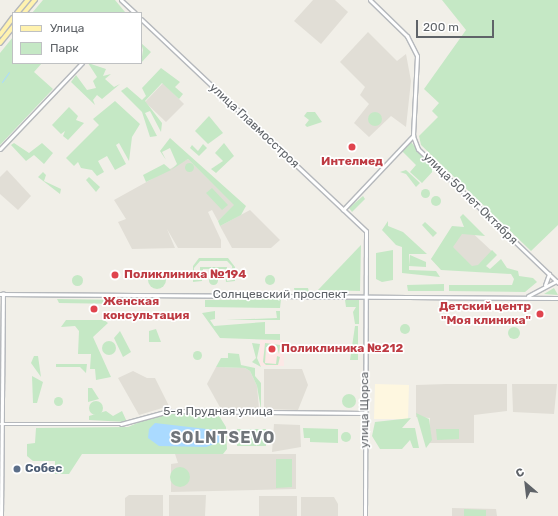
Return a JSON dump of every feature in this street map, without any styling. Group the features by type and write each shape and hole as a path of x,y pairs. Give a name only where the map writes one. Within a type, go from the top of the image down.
{"main road":[{"path":"18,12 28,0"},
{"path":"25,12 35,0"},
{"path":"0,35 12,19"},
{"path":"0,43 12,28"}],"street":[{"path":"121,0 132,12"},
{"path":"344,210 413,136 417,56 407,36 370,0"},
{"name":"улица Главмосстроя","path":"142,20 344,210 366,233"},
{"path":"0,149 81,64"},
{"name":"улица 50 лет Октября","path":"413,136 429,162 557,282"},
{"name":"улица Щорса","path":"365,516 366,233"},
{"path":"546,285 549,274"},
{"path":"524,296 546,285 557,282"},
{"path":"1,294 1,516"},
{"name":"Солнцевский проспект","path":"1,294 524,296 558,298"},
{"name":"5-я Прудная улица","path":"1,424 121,424 157,412 172,411 365,413"}],"shaded area":[{"path":"313,0 335,0 348,12 321,44 294,21"},
{"path":"368,32 397,61 406,54 411,81 406,127 391,116 369,137 354,123 369,104 360,95 365,87 340,62"},
{"path":"163,83 184,104 166,122 145,102"},
{"path":"188,159 235,205 218,221 212,210 208,212 221,240 221,248 178,248 167,229 175,248 132,249 118,222 126,219 114,200"},
{"path":"7,170 31,196 18,210 0,194 0,177"},
{"path":"250,210 280,240 271,248 232,248 220,226"},
{"path":"465,226 496,255 483,268 440,268 431,259"},
{"name":"Поликлиника №212","path":"260,340 283,340 284,366 260,366"},
{"path":"216,367 245,368 250,371 257,386 259,409 221,409 207,384"},
{"path":"264,369 302,369 308,385 298,410 264,409"},
{"path":"133,371 147,378 155,378 169,406 139,415 118,378"},
{"path":"375,384 409,385 408,419 374,419"},
{"path":"507,384 507,411 474,415 474,443 429,443 430,418 416,417 416,385"},
{"path":"512,384 557,384 554,414 513,412"},
{"path":"274,424 300,425 301,447 272,452"},
{"path":"175,454 296,454 296,489 171,492 171,464 178,463"},
{"path":"129,495 163,495 163,516 125,516 125,498"},
{"path":"169,495 206,495 205,516 169,516"},
{"path":"259,496 297,496 297,516 259,516"},
{"path":"301,497 334,497 338,504 338,516 301,516"},
{"path":"452,508 496,509 497,516 452,516"}],"green space":[{"path":"43,0 115,0 125,12 33,12"},
{"path":"442,0 558,0 558,225 531,251 421,145 419,136 438,117 432,111 439,103 424,89 466,30"},
{"path":"12,38 12,64 41,64 34,72 53,89 0,145 0,53"},
{"path":"142,44 151,52 142,62 142,56"},
{"path":"89,64 106,69 103,76 111,74 105,79 114,87 120,84 102,99 97,95 93,100 95,105 71,82 76,75 87,90 96,88 93,81 97,77"},
{"path":"161,68 180,82 175,87 183,94 179,99 162,83 145,101 162,123 161,132 150,111 145,113 157,136 150,137 142,112 121,91 127,87 142,100 146,96 142,88"},
{"path":"115,101 140,124 132,137 129,161 119,143 116,145 126,164 115,170 107,156 98,161 104,172 97,176 92,170 81,168 78,162 74,166 66,158 99,125 93,119"},
{"path":"69,107 78,116 76,120 84,123 68,140 63,136 65,131 61,134 52,125"},
{"path":"307,112 315,112 322,122 307,127 305,125 309,120 304,116"},
{"path":"375,112 380,114 382,119 380,124 375,126 370,124 368,119 370,114"},
{"path":"209,116 223,133 208,144 195,131"},
{"path":"170,138 246,206 241,215 220,226 218,221 234,205 188,159 171,170 177,164 170,148 162,152 166,160 160,151"},
{"path":"411,142 434,170 422,183 410,172 416,165 402,151"},
{"path":"14,143 29,153 42,143 53,153 44,164 34,155 26,161 11,145"},
{"path":"224,143 234,156 216,173 211,169 223,161 215,153"},
{"path":"203,144 207,148 199,156 190,148 192,145 198,151"},
{"path":"189,162 194,167 189,172 184,167"},
{"path":"164,164 171,170 146,182 143,175"},
{"path":"406,170 420,183 416,187 406,174 400,172"},
{"path":"43,172 46,175 44,181 61,189 60,194 38,177"},
{"path":"89,177 100,187 96,192 86,180"},
{"path":"212,188 228,205 222,210 206,193"},
{"path":"425,188 430,193 425,198 420,193"},
{"path":"363,196 365,199 352,212 349,208"},
{"path":"434,196 438,196 441,201 438,206 434,206 431,203 431,199"},
{"path":"463,214 485,236 462,234 453,247 472,266 478,265 492,250 497,255 486,266 490,269 501,259 507,268 518,271 519,276 533,278 537,282 525,292 449,291 449,285 512,285 514,279 511,274 441,270 431,259 452,226 464,227 460,217"},
{"path":"388,221 388,226 403,232 427,254 409,254 409,270 436,271 440,277 402,273 402,247 396,245 382,230"},
{"path":"425,222 437,233 433,237 422,225"},
{"path":"361,245 360,291 318,290 360,246"},
{"path":"393,250 393,280 382,282 376,279 376,253"},
{"path":"410,255 426,262 426,267 409,266"},
{"path":"199,258 228,258 235,267 235,281 226,282 225,269 203,269 202,281 193,282 193,266","holes":["200,261 227,261 232,266 233,280 227,281 227,267 200,267 200,280 194,279 194,268"]},
{"path":"157,271 163,274 166,280 163,286 157,289 151,286 148,280 151,274"},
{"path":"75,275 79,275 81,276 81,284 75,285 72,282 72,278"},
{"path":"268,275 272,275 274,276 274,284 268,285 265,282 265,278"},
{"path":"211,276 215,276 217,280 215,284 211,284 209,282 209,278"},
{"path":"444,284 444,291 408,291 407,285"},
{"path":"294,288 308,288 309,292 295,293"},
{"path":"554,288 558,295 544,294"},
{"path":"57,299 123,300 123,304 59,303"},
{"path":"281,299 280,308 205,307 205,300"},
{"path":"345,300 359,300 359,324 355,324 353,312 356,307 346,307"},
{"path":"215,311 215,319 210,320 214,326 265,322 265,334 280,334 280,340 220,338 202,313"},
{"path":"276,311 280,311 280,320 226,320 277,318"},
{"path":"66,320 104,320 108,323 93,337 111,377 96,380 95,369 90,369 91,354 78,354 79,331 75,326 61,327"},
{"path":"403,324 407,324 409,325 409,333 403,334 400,331 400,327"},
{"path":"355,326 358,326 358,360 350,360"},
{"path":"516,327 519,328 519,338 512,339 509,338 508,331 509,328"},
{"path":"156,329 161,342 149,342 149,331"},
{"path":"120,331 131,352 123,357 114,338"},
{"path":"106,341 112,341 116,345 116,351 112,355 106,355 102,351 102,345"},
{"path":"252,343 260,344 257,358 261,367 252,362 256,358"},
{"path":"265,343 280,345 279,354 277,347 266,347 265,363 276,364 277,356 280,357 278,365 266,365 263,362"},
{"path":"197,350 202,355 197,360 192,355"},
{"path":"228,353 239,354 241,365 255,368 255,376 261,383 261,410 257,386 250,371 245,368 216,367 221,358 228,358"},
{"path":"34,356 38,356 41,377 31,363"},
{"path":"56,364 87,364 86,373 80,367 56,367"},
{"path":"32,376 43,382 37,403 33,403"},
{"path":"88,388 92,388 99,399 88,402"},
{"path":"349,394 354,396 356,401 354,406 349,408 344,406 342,401 344,396"},
{"path":"56,397 60,397 62,401 60,405 56,405 54,403 54,399"},
{"path":"96,401 101,403 103,408 101,413 96,415 91,413 89,408 91,403"},
{"path":"106,411 113,416 122,411 127,422 89,420 89,416"},
{"path":"416,413 429,419 432,440 426,448"},
{"path":"158,414 218,414 226,427 227,449 223,454 82,454 69,474 55,474 55,461 33,461 27,456 27,444 35,443 36,428 128,427"},
{"path":"411,418 402,428 415,428 419,448 413,448 410,440 402,449 380,449 372,436 375,422"},
{"path":"303,428 338,429 338,443 310,442 310,438 304,438"},
{"path":"237,429 266,429 266,446 237,446"},
{"path":"436,429 459,429 459,439 437,440"},
{"path":"344,432 348,432 350,433 350,441 344,442 341,439 341,435"},
{"path":"276,459 292,459 292,487 276,488"},
{"path":"180,467 187,470 190,477 187,484 180,487 173,484 170,477 173,470"},
{"path":"464,509 486,510 486,516 464,516"}],"water":[{"path":"155,423 215,430 221,433 220,442 206,447 159,446 148,438 149,429"}],"waterway":[{"path":"2,82 9,72"}],"place":[{"name":"Интелмед","path":"352,147"},
{"name":"Поликлиника №194","path":"115,275"},
{"name":"Женская консультация","path":"94,309"},
{"name":"Детский центр \"Моя клиника\"","path":"540,314"},
{"name":"Поликлиника №212","path":"272,349"},
{"name":"Собес","path":"17,469"}],"district":[{"name":"SOLNTSEVO","path":"223,438"}]}
